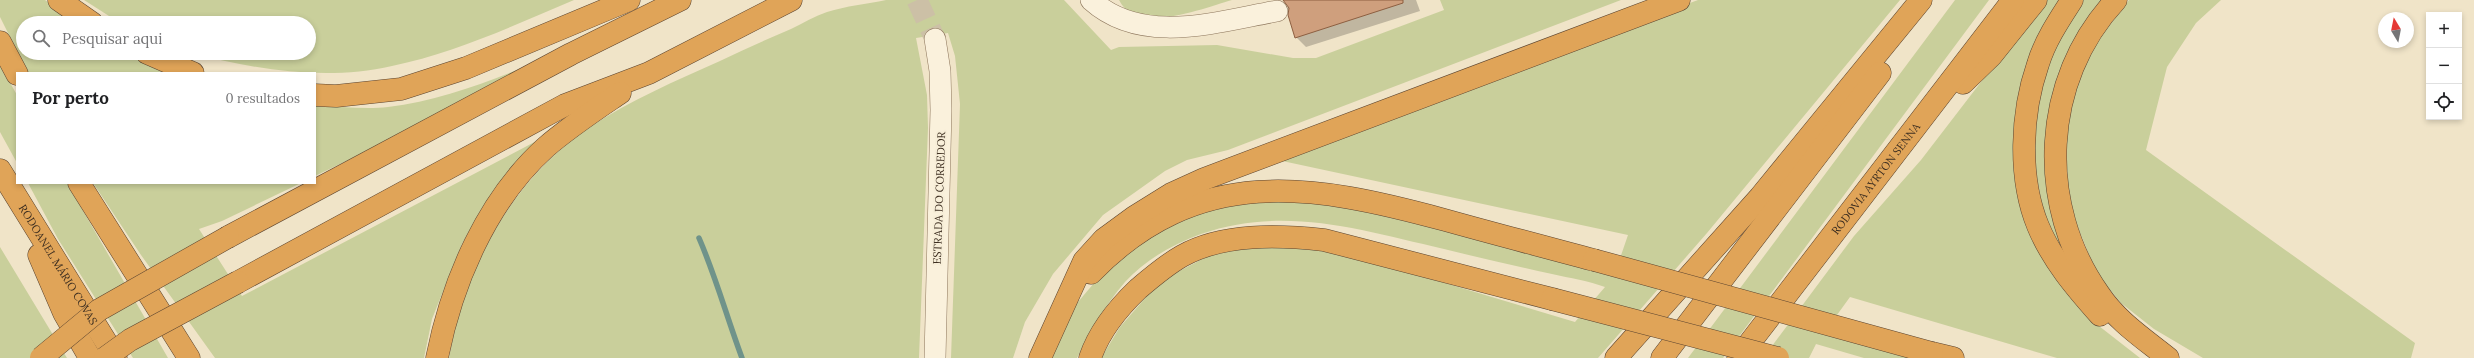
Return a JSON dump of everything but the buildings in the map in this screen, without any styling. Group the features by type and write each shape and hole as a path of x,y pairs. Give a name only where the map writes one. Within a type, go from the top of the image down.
{"highway":[{"path":"59,0 82,16"},
{"path":"316,95 336,96 401,89 466,68 630,0"},
{"path":"41,358 75,328 99,310 228,238 571,54 680,0"},
{"path":"105,358 130,340 565,105 649,73 791,0"},
{"path":"1040,358 1051,329 1066,303 1084,261 1104,239 1134,217 1171,194 1204,179 1679,0"},
{"path":"1616,358 1760,197 1921,0"},
{"path":"1662,358 1935,0"},
{"name":"RODOVIA AYRTON SENNA","path":"1738,358 2013,0"},
{"path":"1904,142 1991,56 2036,0"},
{"path":"2072,0 2055,26 2038,63 2029,96 2025,142 2027,186 2038,225 2052,255 2070,282 2105,320 2146,341"},
{"path":"2116,0 2100,17 2080,49 2068,78 2058,113 2055,148 2056,185 2063,222 2079,260 2099,294 2120,321 2168,358"},
{"path":"0,42 16,72"},
{"path":"163,60 190,72"},
{"path":"437,358 456,286 470,252 514,182 546,148 649,73"},
{"name":"RODOANEL MÁRIO COVAS","path":"0,170 16,199 116,358"},
{"path":"80,184 189,358"},
{"path":"1066,303 1105,258 1144,230 1177,211 1213,198 1256,192 1289,190 1378,202 1943,355"},
{"path":"16,199 64,313 90,358"},
{"path":"1090,358 1105,328 1122,306 1154,275 1182,255 1215,244 1249,238 1287,236 1324,240 1778,358"}],"street":[{"path":"1091,0 1105,13 1125,21 1151,27 1197,26 1277,11"},
{"name":"ESTRADA DO CORREDOR","path":"935,39 940,71 941,110 935,358"}],"green space":[{"path":"0,0 45,0 67,16 16,16 16,49 0,17"},
{"path":"84,0 574,0 484,38 439,54 392,66 342,73 292,72 266,69 222,60 316,60 316,16 109,16"},
{"path":"886,0 1064,0 1111,50 1119,47 1217,45 1293,58 1316,58 1444,10 1440,0 1621,0 1228,150 1187,160 1165,171 1103,215 1053,274 1025,322 1013,358 951,358 960,104 955,56 948,33 916,38 927,95 928,128 919,358 449,358 456,324 467,291 480,259 496,228 516,199 538,172 562,148 590,127 637,100 822,14 834,10"},
{"path":"1119,0 1232,0 1188,13 1155,18 1140,16 1128,11"},
{"path":"1698,0 1900,0 1707,233 1598,358 1101,358 1120,327 1160,281 1218,251 1291,242 1405,271 1575,322 1605,287 1586,281 1353,228 1292,221 1262,221 1232,226 1201,234 1170,248 1150,260 1133,274 1118,291 1093,328 1077,358 1052,358 1061,329 1078,302 1100,276 1126,251 1187,215 1251,201 1328,201 1616,270 1628,235 1273,159"},
{"path":"1955,0 1989,0 1723,358 1688,358"},
{"path":"2044,0 2059,0 2048,18 2018,161 2074,301 2099,326 2140,358 2057,358 1850,297 1829,326 1944,358 1864,358 1816,344 1809,358 1763,358 1854,236 1921,160"},
{"path":"2076,0 2103,0 2079,32 2068,53 2058,79 2051,105 2047,131 2046,157 2052,209 2068,261 2057,245 2043,211 2032,152 2036,94"},
{"path":"2129,0 2221,0 2196,23 2167,67 2146,150 2415,343 2411,358 2203,358 2154,329 2121,303 2097,274 2069,206 2065,127 2076,84 2095,44"},
{"path":"562,52 484,95 316,176 316,106 370,108 411,104 433,99 498,77"},
{"path":"22,60 142,60 168,72 28,72"},
{"path":"0,65 16,93 16,161 0,132"},
{"path":"544,137 508,184 482,208 462,244 432,319 424,358 215,358 141,255 94,184 299,184 222,221 199,229 242,296"},
{"path":"29,184 68,184 168,358 133,358 58,239"},
{"path":"0,247 67,358 0,358"}],"waterway":[{"path":"699,238 742,358"}],"tunnel":[{"path":"917,0 935,39"}]}
